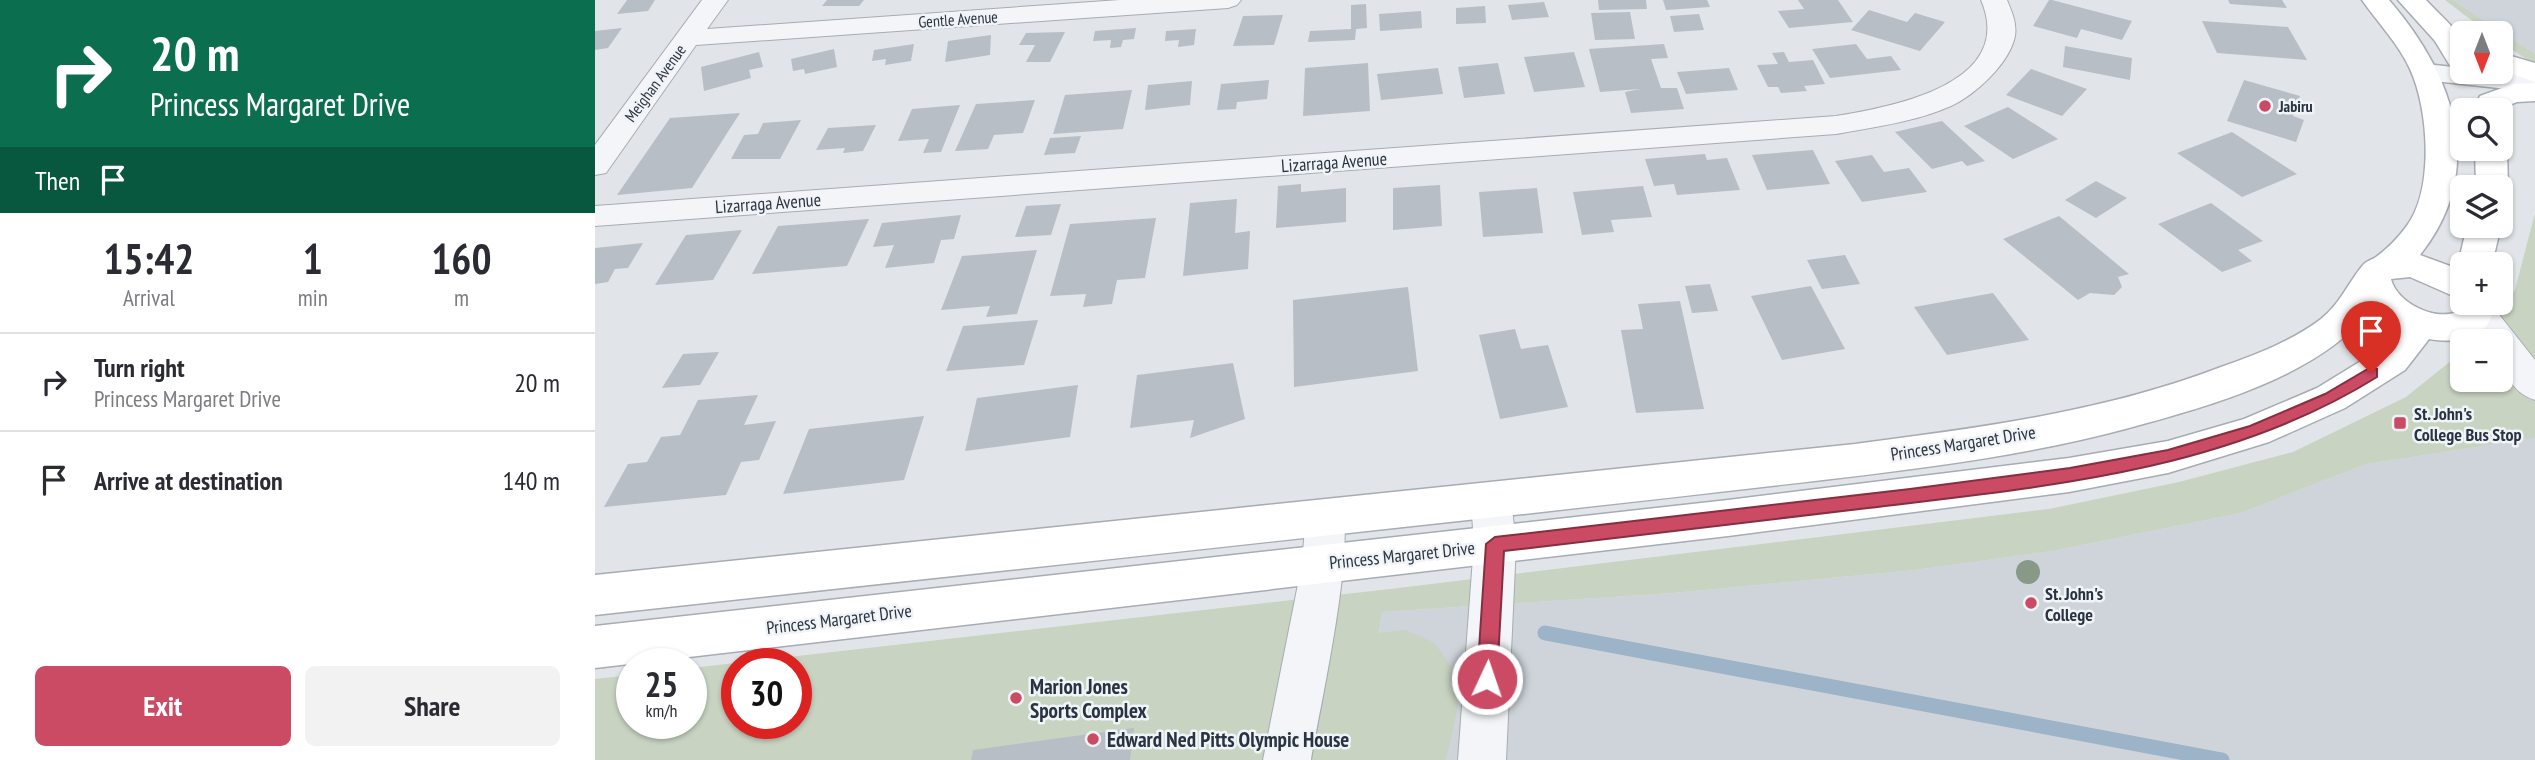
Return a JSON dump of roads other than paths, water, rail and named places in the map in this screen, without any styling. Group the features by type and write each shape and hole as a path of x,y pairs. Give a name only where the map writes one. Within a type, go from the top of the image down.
{"main road":[{"name":"Princess Margaret Drive","path":"595,595 1895,454 2131,412 2211,389 2287,355 2337,325 2380,273 2412,247 2440,189 2442,135 2426,73 2404,34 2375,0"},
{"path":"2413,0 2450,29"},
{"path":"2413,0 2450,43"},
{"path":"2513,65 2535,73"},
{"path":"2500,98 2513,93 2535,92"},
{"path":"2450,301 2436,272 2418,266 2380,273 2381,298 2391,307 2450,314"},
{"name":"Princess Margaret Drive","path":"595,647 1910,496 2070,475 2168,457 2255,431 2330,398 2392,360 2457,315"}],"street":[{"name":"Meighan Avenue","path":"595,166 715,0"},
{"name":"Gentle Avenue","path":"688,38 1228,0"},
{"name":"Lizarraga Avenue","path":"595,216 1836,125 1894,115 1943,99 1989,64 2003,38 2000,10 1994,0"},
{"path":"2426,73 2450,72"},
{"path":"2513,79 2535,83"},
{"path":"2457,315 2535,389"},
{"path":"2513,373 2535,389"},
{"path":"1482,760 1495,544 1490,499"},
{"path":"1287,760 1323,564 1326,516"}],"waterway":[{"path":"1545,633 2222,760"}],"place":[{"name":"Jabiru","path":"2265,106"},
{"name":"St. John's College Bus Stop","path":"2400,423"},
{"name":"St. John's College","path":"2031,603"},
{"name":"Marion Jones Sports Complex","path":"1016,698"},
{"name":"Edward Ned Pitts Olympic House","path":"1093,739"}]}
